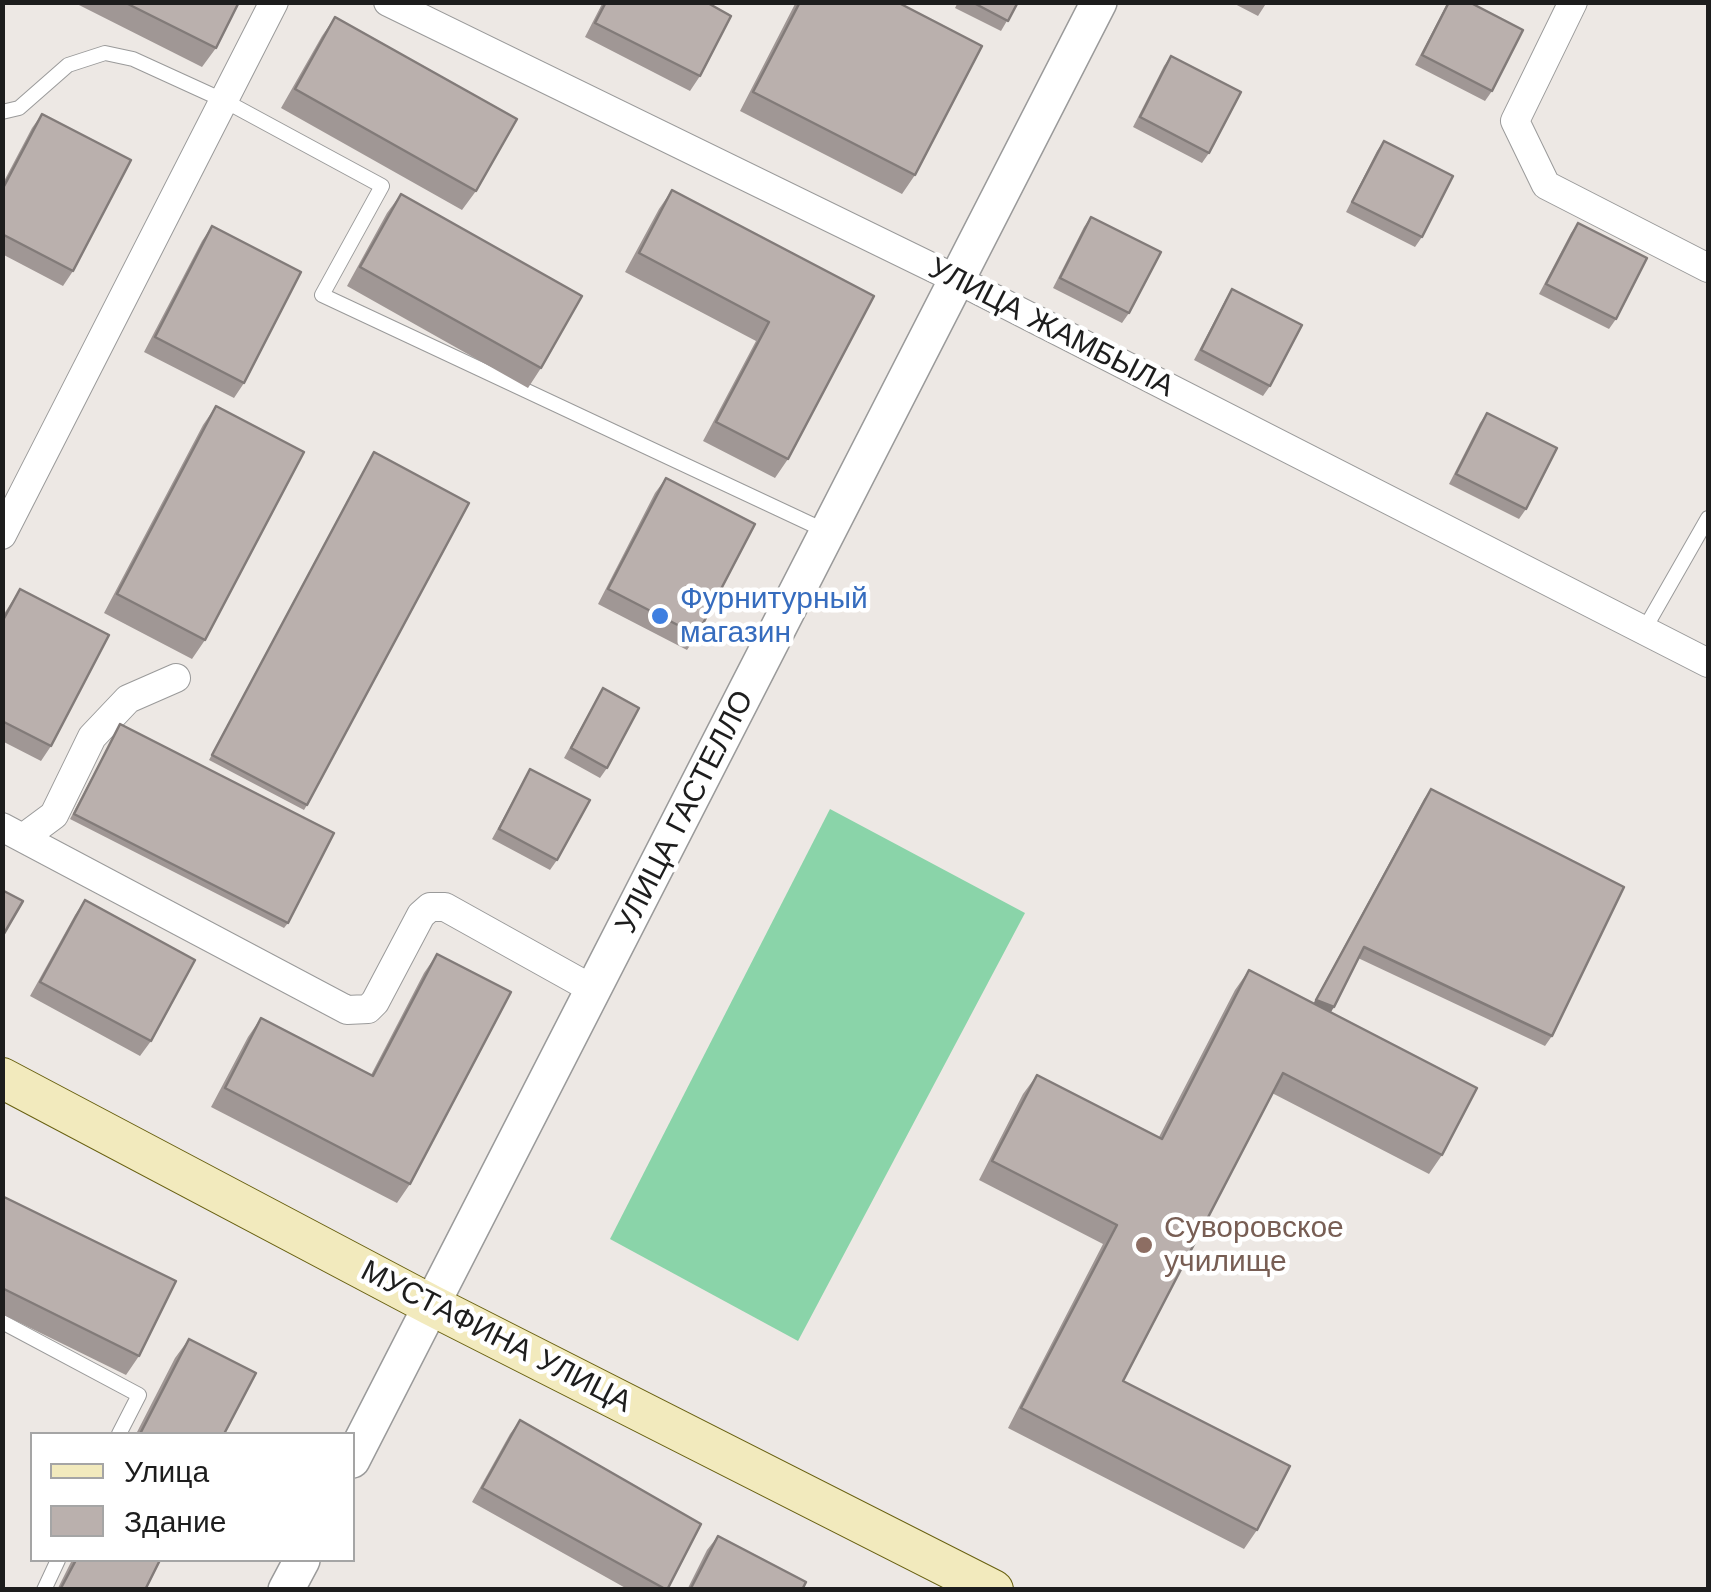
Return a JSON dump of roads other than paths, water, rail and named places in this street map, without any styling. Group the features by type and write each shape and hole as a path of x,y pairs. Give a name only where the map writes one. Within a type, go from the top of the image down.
{"main road":[{"name":"МУСТАФИНА УЛИЦА","path":"2,1078 432,1306 993,1590"}],"street":[{"path":"2,535 274,2"},
{"name":"УЛИЦА ЖАМБЫЛА","path":"388,2 958,280 1708,662"},
{"name":"УЛИЦА ГАСТЕЛЛО","path":"355,1454 1099,2"},
{"path":"1573,2 1515,121 1546,185 1708,268"},
{"path":"13,832 54,815 92,737 128,699 176,678"},
{"path":"13,832 347,1010 368,1010 376,1002 421,915 430,907 445,908 594,990"},
{"path":"286,1590 301,1562"}],"lane":[{"path":"2,112 19,108 68,65 105,53 133,59 224,101 382,186 322,295 828,532"},
{"path":"1644,630 1708,518"},
{"path":"2,1322 139,1395 121,1432"},
{"path":"44,1590 57,1562"}],"place":[{"name":"Фурнитурный магазин","path":"660,616"},
{"name":"Суворовское училище","path":"1144,1245"}]}
